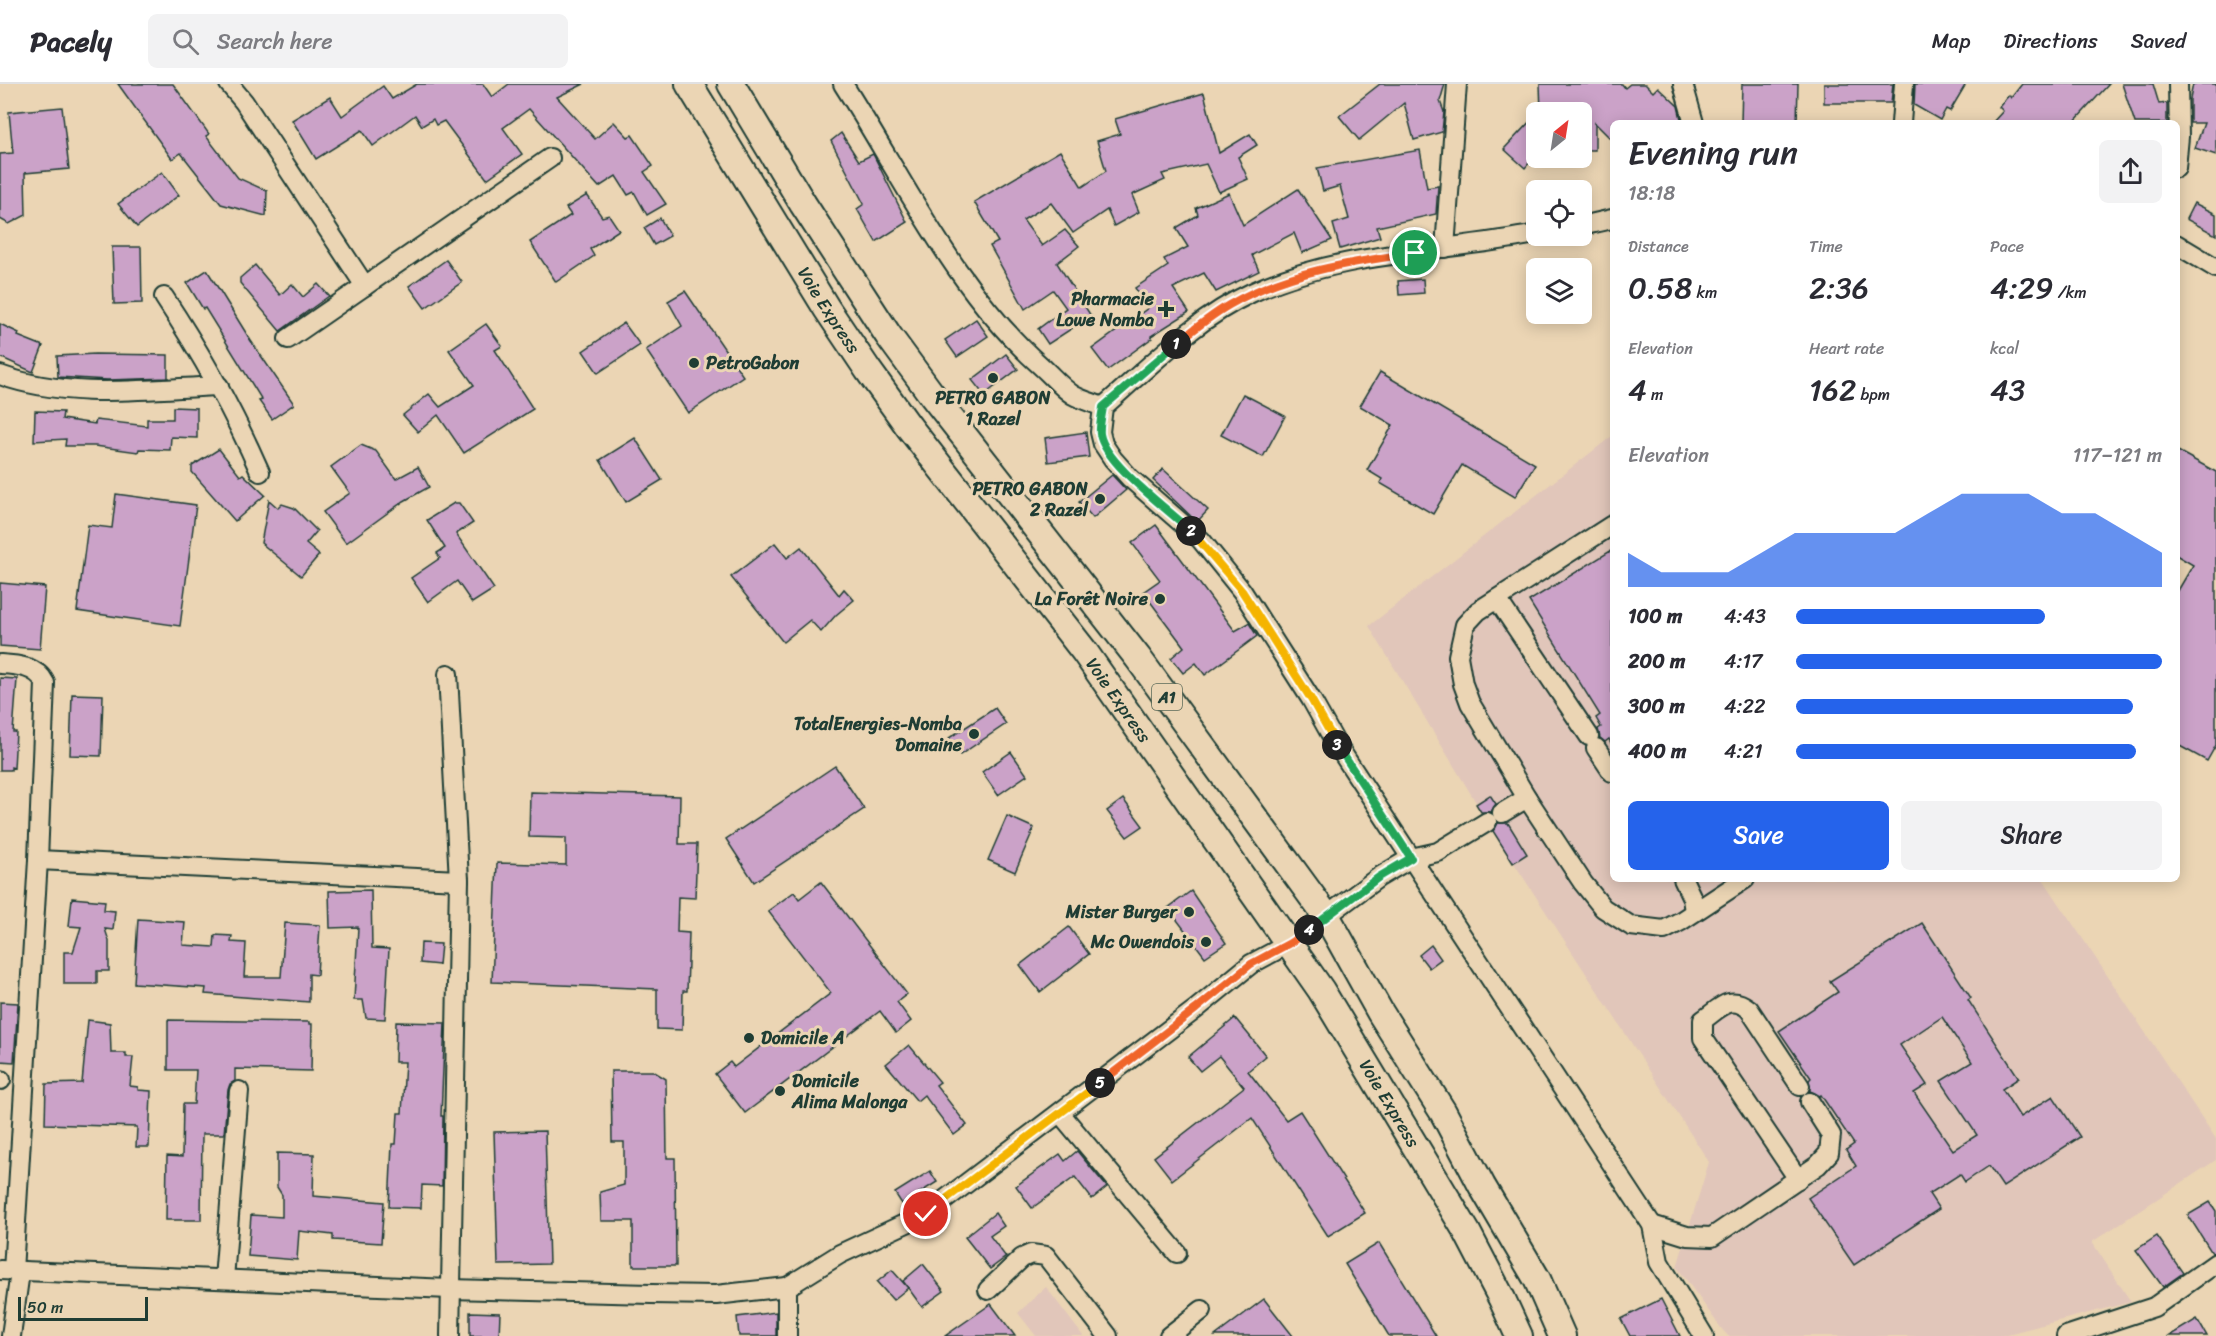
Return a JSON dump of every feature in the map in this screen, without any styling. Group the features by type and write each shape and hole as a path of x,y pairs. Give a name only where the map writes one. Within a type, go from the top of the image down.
{"highway":[{"name":"Voie Express","path":"689,84 827,309 868,370 1084,651 1290,943 1427,1163 1472,1242 1519,1336"},
{"name":"A1","path":"731,84 803,204 888,335 932,395 1138,658 1327,917 1380,1012 1443,1112 1482,1186 1537,1279 1562,1336"}],"street":[{"path":"229,84 244,102 365,286"},
{"path":"843,84 926,219 972,291 987,310 1032,359 1073,394 1103,407"},
{"path":"1445,248 1457,84"},
{"path":"1683,84 1693,120"},
{"path":"1901,120 1904,84"},
{"path":"2178,84 2179,120"},
{"path":"288,339 550,158"},
{"path":"1592,224 1610,219"},
{"path":"1526,236 1339,265 1285,279 1250,293 1227,306 1196,329 1103,407 1100,432 1103,444 1113,459 1130,478 1201,540 1242,591 1311,699 1335,742 1652,1225 1659,1262 1704,1336"},
{"path":"2180,246 2216,268"},
{"path":"164,297 219,386 238,421 260,472"},
{"path":"0,375 33,385 59,389 111,390 219,386"},
{"path":"1610,526 1478,611 1466,626 1458,656 1463,684 1470,703 1527,798 1583,883 1603,908 1631,926 1664,930 1740,882"},
{"path":"1497,599 1610,769"},
{"path":"0,664 34,671 45,683 38,860 11,1271 11,1336"},
{"path":"448,674 459,880 450,1336"},
{"path":"11,1271 450,1289 716,1295 787,1287 840,1254 926,1214 1196,1009 1251,964 1290,943 1379,877 1411,858 1438,852 1527,798"},
{"path":"38,860 459,880"},
{"path":"1684,882 1692,898 1694,912"},
{"path":"1798,1179 1703,1038 1703,1020 1729,1002 1740,1002 1749,1009 1800,1086"},
{"path":"224,1279 239,1091"},
{"path":"1652,1225 1687,1236 1712,1237 1818,1166 1829,1153 1832,1135 1810,1102"},
{"path":"1060,1113 1177,1253"},
{"path":"988,1290 1022,1258 1031,1254 1046,1256 1108,1336"},
{"path":"2066,1336 2154,1307 2216,1263"},
{"path":"787,1287 787,1336"},
{"path":"1169,1336 1202,1310"}],"shaded area":[{"path":"1610,438 1610,882 2045,882 2216,1139 2216,1160 2092,1242 2131,1302 2000,1336 1728,1336 1677,1267 1709,1162 1497,837 1369,626"},
{"path":"1046,1287 1083,1336 1036,1336 1018,1313"}],"building":[{"path":"118,84 173,84 209,134 206,136 238,178 267,191 266,216 221,204 181,153 172,159"},
{"path":"417,84 483,84 492,97 509,84 584,84 557,97 595,139 614,122 628,137 632,135 653,166 644,172 666,204 647,215 634,192 628,195 616,176 599,187 529,109 503,128 522,154 487,179 444,121 436,125 433,119 422,126 415,115 373,146 362,130 316,159 292,120 330,97 342,116 383,86 392,99"},
{"path":"1380,84 1445,84 1440,101 1444,112 1442,132 1414,140 1404,103 1359,140 1339,116"},
{"path":"1540,84 1622,84 1625,88 1630,84 1645,84 1653,92 1658,87 1678,106 1681,120 1610,120 1610,138 1595,123 1595,150 1592,150 1592,102 1541,102"},
{"path":"1742,84 1798,84 1797,120 1741,120"},
{"path":"1824,84 1893,84 1891,103 1824,103"},
{"path":"1915,84 1966,84 1950,111 1946,109 1940,120 1914,105"},
{"path":"2022,84 2109,84 2076,120 1995,120 2003,111 1999,107 2009,95 2011,98"},
{"path":"2122,84 2153,84 2159,104 2167,103 2167,120 2134,120"},
{"path":"2193,84 2216,84 2216,155 2195,148 2204,123 2190,123 2190,99"},
{"path":"1204,93 1219,153 1250,134 1257,145 1238,157 1248,179 1219,192 1206,164 1162,174 1165,180 1132,195 1139,212 1114,226 1107,210 1073,233 1051,203 1023,220 1042,246 1065,230 1079,246 1057,263 1091,316 1048,344 1038,329 1066,308 1053,290 1025,309 990,246 998,242 974,202 1060,151 1082,187 1106,171 1097,141 1120,134 1115,119"},
{"path":"62,107 69,169 25,173 26,215 9,224 0,219 0,154 13,153 9,112"},
{"path":"1526,126 1525,168 1504,149"},
{"path":"841,133 859,161 873,154 907,222 876,242 857,209 864,204 831,141"},
{"path":"1420,150 1427,188 1438,186 1436,214 1377,227 1380,237 1340,249 1333,224 1349,219 1340,186 1323,191 1317,168"},
{"path":"162,172 179,195 137,227 118,204"},
{"path":"1298,189 1332,240 1302,253 1294,233 1252,255 1259,271 1216,292 1204,273 1173,288 1189,312 1151,336 1152,338 1108,370 1092,349 1148,308 1135,288 1168,266 1164,259 1188,247 1176,228 1198,215 1196,208 1229,193 1243,225"},
{"path":"587,195 602,217 609,215 619,230 590,249 594,256 556,282 530,242 571,215 566,208"},
{"path":"2194,203 2216,214 2216,235 2186,219"},
{"path":"660,218 670,236 654,245 644,228"},
{"path":"112,247 141,247 142,303 114,304"},
{"path":"446,260 462,282 425,308 409,286"},
{"path":"255,265 280,295 292,284 303,297 318,284 329,296 280,331 240,283 240,278"},
{"path":"207,270 294,404 272,419 259,401 262,400 205,308 203,309 187,283"},
{"path":"1423,279 1424,293 1399,295 1398,281"},
{"name":"PetroGabon","path":"685,291 743,376 688,413 646,350 682,326 668,301"},
{"path":"976,319 988,336 957,357 945,340"},
{"path":"624,323 640,345 598,373 583,351"},
{"path":"0,324 19,333 18,336 43,346 33,372 0,357"},
{"path":"486,324 502,346 495,350 533,409 464,453 438,415 418,432 403,415 429,394 440,407 474,385 449,350"},
{"path":"1006,354 1018,369 984,395 972,380"},
{"path":"168,355 168,378 108,380 58,377 57,356"},
{"path":"1380,372 1535,464 1515,497 1462,465 1433,514 1380,483 1382,479 1367,470 1393,425 1360,406"},
{"path":"1243,394 1285,416 1263,457 1221,435"},
{"path":"173,407 197,408 197,438 171,437 170,450 139,449 138,452 95,446 65,446 66,439 34,441 35,411 63,412 62,419 95,424 96,420 147,426 147,419 173,419"},
{"path":"1086,432 1089,457 1048,462 1045,438"},
{"path":"635,438 662,480 626,502 600,460"},
{"path":"361,445 376,451 396,479 418,467 429,487 404,501 346,543 323,512 350,493 331,467"},
{"path":"219,449 240,476 243,474 265,495 235,521 192,472 192,466"},
{"path":"2180,452 2216,472 2216,745 2207,761 2180,746 2180,587 2193,565 2180,557"},
{"path":"1163,469 1208,510 1197,522 1153,480"},
{"path":"1112,475 1126,490 1093,518 1079,502"},
{"path":"116,494 196,505 180,626 77,611 88,525 112,528"},
{"path":"269,500 278,508 282,504 294,508 317,531 306,544 319,555 301,576 261,543"},
{"path":"454,503 459,503 473,523 456,534 494,589 472,603 457,581 428,602 411,578 440,558 437,553 445,548 427,520"},
{"path":"1156,525 1235,631 1249,623 1257,636 1205,675 1196,663 1183,673 1171,658 1184,647 1143,592 1160,580 1132,543"},
{"path":"775,543 787,558 801,547 839,595 844,589 854,600 821,632 810,620 783,642 731,577"},
{"path":"1610,551 1610,741 1609,739 1605,742 1600,738 1598,729 1601,727 1596,718 1600,715 1529,601"},
{"path":"0,583 45,587 40,649 0,646"},
{"path":"0,678 17,679 13,732 16,732 14,768 11,767 11,770 0,770"},
{"path":"72,694 103,695 101,756 70,755"},
{"path":"995,708 1006,724 960,755 949,738"},
{"path":"1011,752 1027,775 998,795 982,772"},
{"path":"835,766 864,809 754,882 726,839"},
{"path":"530,792 680,796 679,844 697,844 695,898 678,897 677,932 689,933 687,991 683,991 682,1030 657,1029 657,989 492,982 497,863 566,865 566,838 529,837"},
{"path":"1490,795 1496,804 1491,812 1481,812 1476,804"},
{"path":"1123,799 1143,826 1127,837 1107,811"},
{"path":"1007,816 1034,828 1015,872 988,860"},
{"path":"1498,823 1508,823 1527,854 1513,863 1493,831"},
{"path":"821,882 907,994 897,1002 911,1021 896,1033 880,1011 745,1113 715,1074 730,1062 734,1067 831,993 768,911 794,892 799,899"},
{"path":"371,890 372,948 389,949 385,1019 366,1018 363,1000 354,1000 358,927 330,928 329,891"},
{"path":"1191,891 1226,943 1205,957 1168,908"},
{"path":"72,898 105,901 104,910 115,911 113,930 105,929 109,941 109,971 97,971 97,984 64,984 64,952 73,952 81,927 69,926"},
{"path":"138,919 185,922 183,945 214,947 215,935 232,936 231,942 246,943 244,977 281,977 285,923 320,925 317,975 309,974 309,1002 205,994 206,988 134,983"},
{"path":"1922,923 1971,998 1968,1000 2019,1078 2002,1089 2020,1117 2053,1096 2080,1137 2003,1187 1989,1166 1965,1182 1960,1174 1929,1194 1939,1209 1854,1265 1808,1198 1856,1166 1846,1150 1854,1144 1821,1095 1810,1091 1809,1080 1811,1078 1779,1031 1838,992 1830,981","holes":["1942,1017 1972,1062 1941,1081 1977,1135 1953,1150 1914,1093 1927,1085 1900,1045"]},
{"path":"1069,927 1089,954 1040,992 1020,965"},
{"path":"421,943 441,944 439,965 420,963"},
{"path":"1431,945 1441,959 1429,968 1419,955"},
{"path":"0,1002 18,1003 14,1062 0,1061"},
{"path":"1235,1018 1266,1056 1248,1071 1286,1120 1300,1111 1365,1213 1328,1236 1252,1118 1172,1180 1154,1157 1244,1087 1219,1056 1200,1071 1188,1057"},
{"path":"88,1020 110,1023 111,1053 126,1053 126,1057 133,1057 130,1086 138,1087 138,1090 151,1091 149,1147 136,1147 137,1127 45,1124 46,1084 82,1083"},
{"path":"168,1020 309,1022 312,1024 311,1071 235,1069 235,1081 230,1084 228,1090 224,1134 202,1134 201,1220 166,1220 167,1156 182,1157 183,1104 194,1104 196,1070 168,1070"},
{"path":"396,1022 445,1023 441,1116 443,1116 442,1186 422,1185 421,1208 389,1207 392,1144 396,1144 398,1113 402,1113 405,1062 395,1062"},
{"path":"909,1045 940,1082 936,1085 967,1125 954,1135 924,1095 917,1101 886,1064"},
{"path":"611,1071 653,1071 666,1079 667,1158 675,1158 676,1266 633,1266 633,1221 601,1221 600,1192 624,1185 624,1142 612,1142"},
{"path":"545,1131 549,1264 498,1265 494,1132"},
{"path":"1077,1151 1107,1187 1092,1199 1075,1177 1032,1208 1016,1186 1060,1154 1065,1161"},
{"path":"277,1153 314,1154 313,1196 384,1202 381,1243 333,1240 333,1235 299,1231 297,1260 248,1256 251,1215 282,1217 282,1195 277,1187"},
{"path":"930,1171 937,1182 902,1204 895,1193"},
{"path":"2210,1202 2216,1211 2216,1252 2212,1253 2188,1215"},
{"path":"995,1213 1004,1226 990,1236 1006,1257 990,1269 965,1237"},
{"path":"2157,1236 2183,1273 2163,1287 2136,1250"},
{"path":"1379,1243 1436,1336 1389,1336 1345,1264"},
{"path":"923,1264 944,1291 922,1307 903,1281"},
{"path":"892,1270 908,1288 893,1300 877,1282"},
{"path":"1264,1299 1293,1336 1215,1336"},
{"path":"1661,1299 1680,1336 1630,1336 1621,1319"},
{"path":"991,1304 1015,1336 945,1336"},
{"path":"470,1312 500,1313 499,1336 470,1336"},
{"path":"776,1312 776,1336 739,1336 737,1317"},
{"path":"2197,1319 2207,1336 2169,1336"}],"place":[{"name":"Pharmacie Lowe Nomba","path":"1166,309"},
{"name":"PetroGabon","path":"694,363"},
{"name":"PETRO GABON 1 Razel","path":"993,378"},
{"name":"PETRO GABON 2 Razel","path":"1100,499"},
{"name":"La Forêt Noire","path":"1160,599"},
{"name":"TotalEnergies-Nomba Domaine","path":"974,734"},
{"name":"Mister Burger","path":"1189,912"},
{"name":"Mc Owendois","path":"1206,942"},
{"name":"Domicile A","path":"749,1038"},
{"name":"Domicile Alima Malonga","path":"780,1091"}],"route":[{"path":"926,1214 1196,1009 1251,964 1290,943 1379,877 1411,858 1335,742 1311,699 1242,591 1201,540 1130,478 1113,459 1103,444 1100,432 1103,407 1167,351 1227,306 1250,293 1285,279 1339,265 1415,253"}]}
